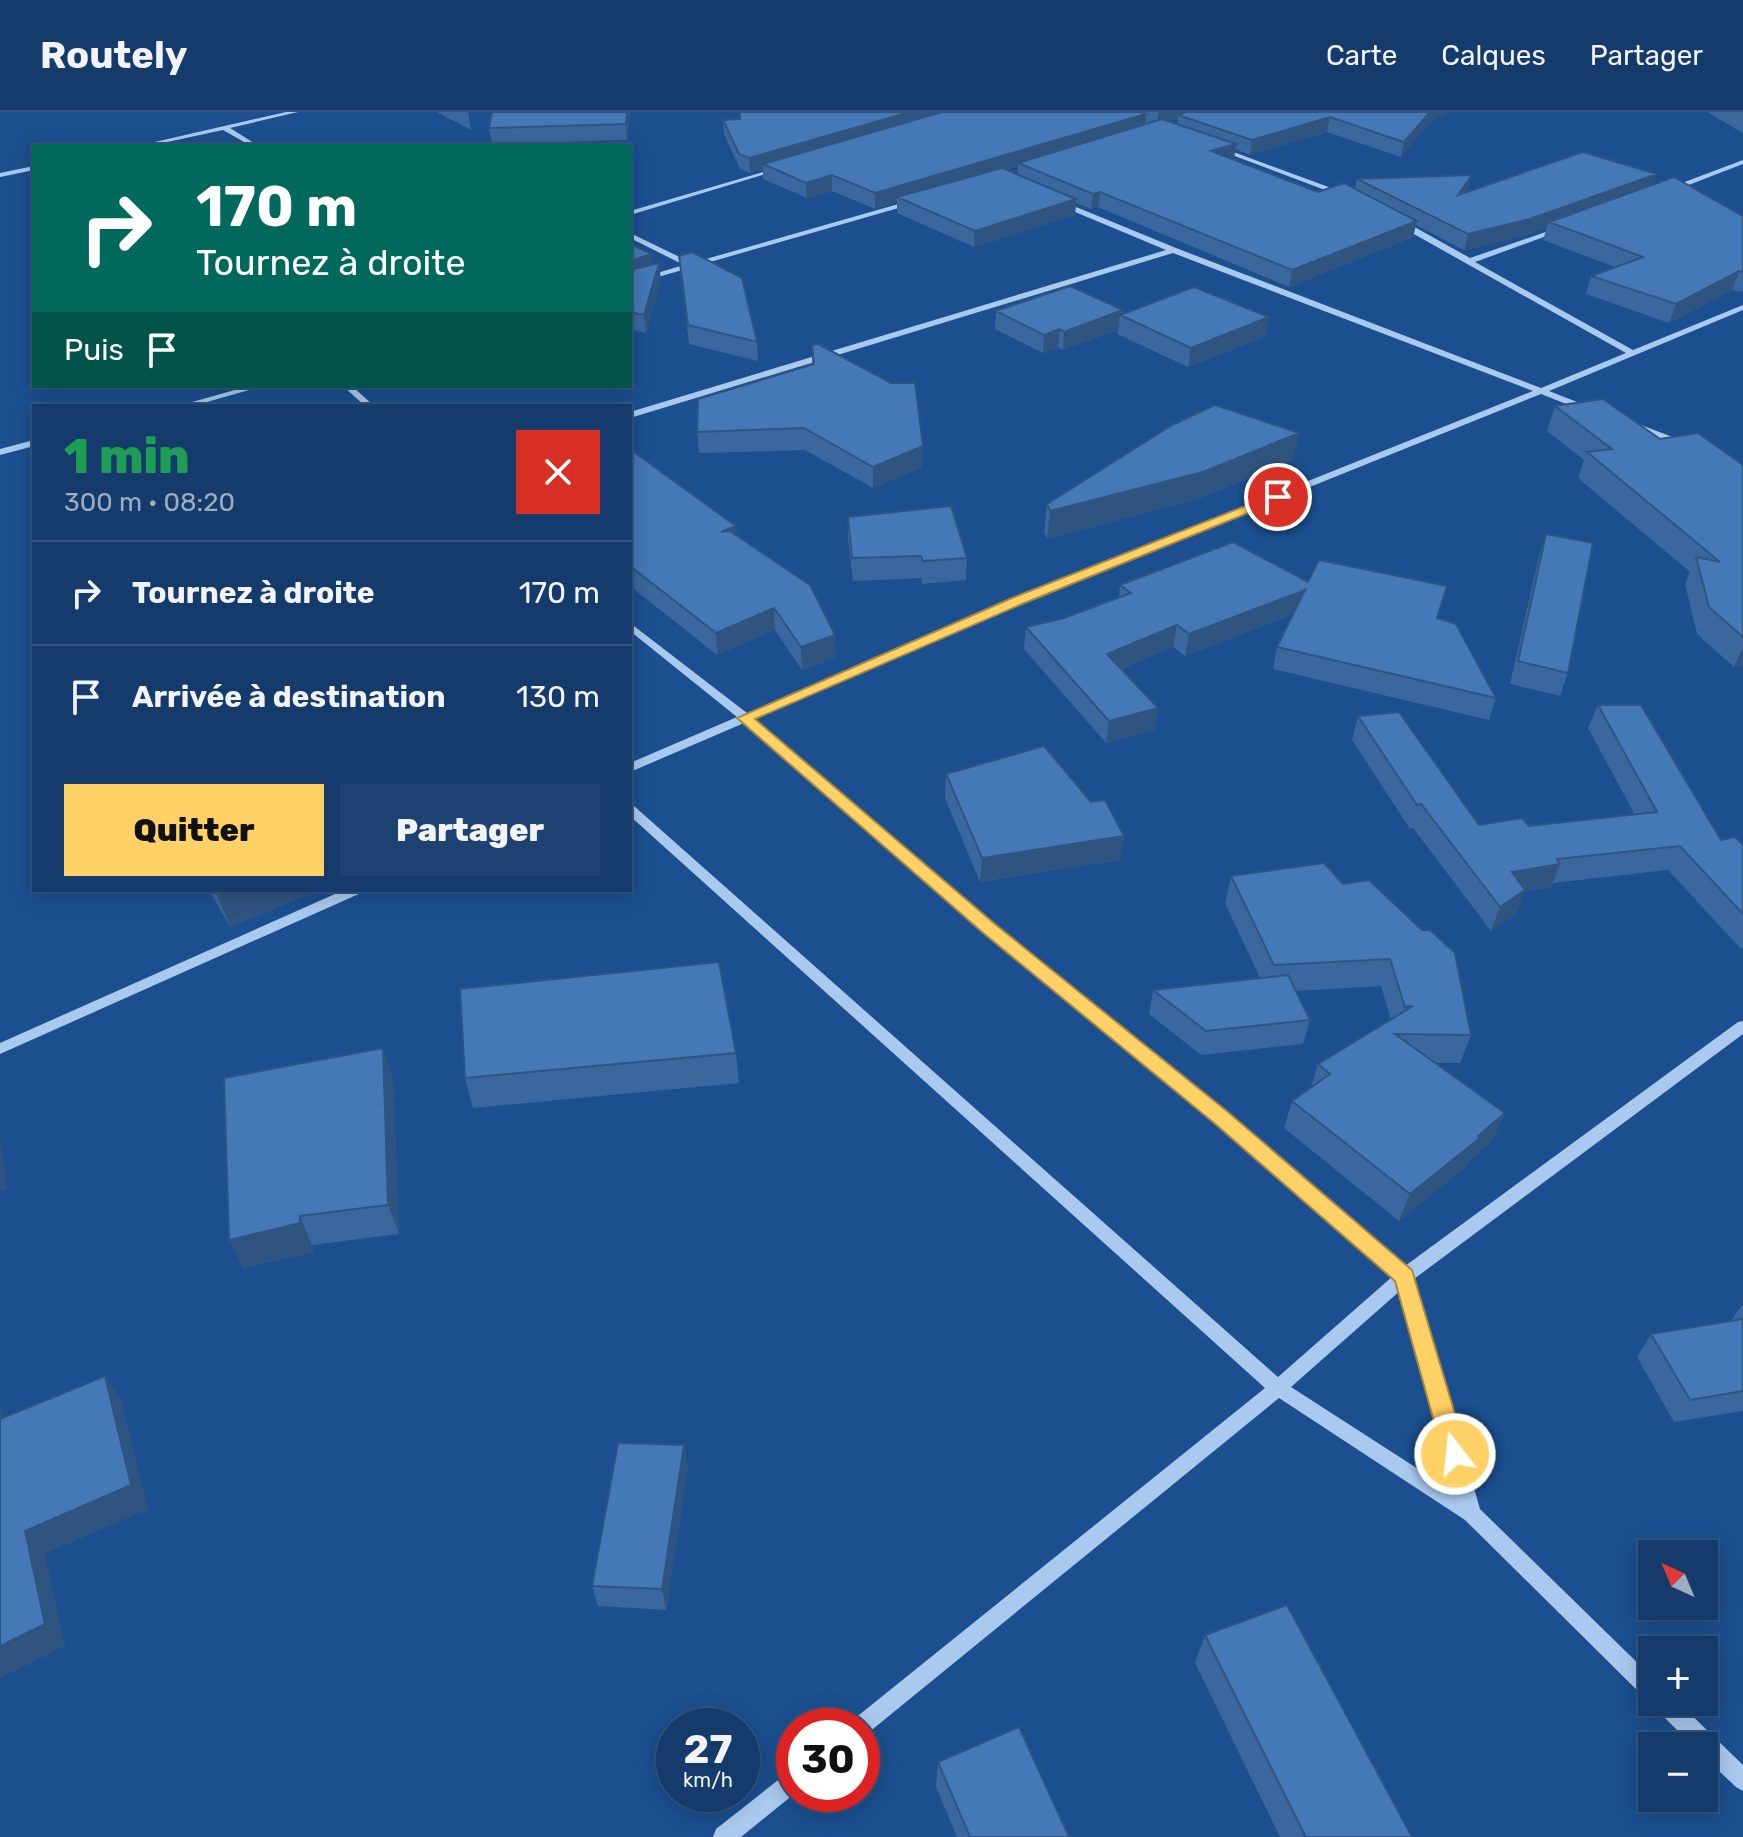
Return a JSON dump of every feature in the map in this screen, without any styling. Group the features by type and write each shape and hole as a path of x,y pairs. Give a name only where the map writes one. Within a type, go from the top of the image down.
{"street":[{"path":"149,144 273,114 295,112"},
{"path":"225,128 253,144"},
{"path":"1206,144 1354,198"},
{"path":"1658,193 1743,162"},
{"path":"0,175 32,168"},
{"path":"632,212 783,168"},
{"path":"1044,196 1173,250 1598,413"},
{"path":"632,282 927,199"},
{"path":"1387,215 1633,353"},
{"path":"1470,261 1568,225"},
{"path":"632,236 690,265"},
{"path":"632,414 1173,250"},
{"path":"632,767 1017,601 1743,307"},
{"path":"190,404 252,388"},
{"path":"349,388 368,404"},
{"path":"218,397 224,404"},
{"path":"1612,418 1699,448"},
{"path":"0,452 32,444"},
{"path":"632,628 745,718 989,928 1221,1117 1405,1276 1472,1514"},
{"path":"632,811 1278,1388 1472,1514 1638,1677"},
{"path":"0,1049 352,892"},
{"path":"880,1711 1278,1388 1405,1276 1743,1026"},
{"path":"1677,1716 1743,1780"},
{"path":"724,1837 776,1795"}],"building":[{"path":"492,112 627,112 626,124 489,128"},
{"path":"740,112 910,112 749,158 739,154 723,120 740,119"},
{"path":"942,112 1146,114 875,193 832,175 806,183 763,164"},
{"path":"1186,112 1430,112 1404,142 1330,117 1252,140 1178,115"},
{"path":"1162,119 1236,144 1211,151 1318,192 1344,183 1417,221 1292,270 1100,192 1093,194 1018,163"},
{"path":"1583,152 1657,174 1530,219 1468,234 1357,179 1472,175 1458,195"},
{"path":"1002,168 1076,199 975,231 897,197"},
{"path":"1674,177 1743,214 1743,272 1739,271 1676,304 1591,276 1643,257 1549,222"},
{"path":"632,245 652,254 632,260"},
{"path":"692,252 742,278 757,342 688,325 679,256"},
{"path":"659,263 644,315 632,312 632,270"},
{"path":"1070,286 1123,310 1064,332 1060,329 1044,335 996,311"},
{"path":"1194,287 1269,317 1191,348 1120,315"},
{"path":"818,344 891,383 915,383 923,446 873,467 804,428 697,432 698,399 814,364 812,345"},
{"path":"1603,399 1660,439 1698,433 1743,465 1743,637 1709,607 1696,557 1720,562 1587,452 1612,449 1555,406"},
{"path":"1215,405 1299,433 1203,472 1050,511 1047,504 1172,425"},
{"path":"632,451 736,526 721,532 730,531 810,585 835,635 801,647 774,608 716,633 632,568"},
{"path":"951,506 967,558 923,561 921,556 852,558 848,517"},
{"path":"1546,534 1593,543 1568,673 1518,661"},
{"path":"1233,542 1308,582 1319,560 1447,586 1437,618 1456,624 1496,698 1277,647 1305,590 1189,634 1177,625 1107,654 1158,708 1109,721 1026,627 1064,618 1131,593 1120,585"},
{"path":"1598,705 1641,705 1721,840 1735,837 1743,845 1743,914 1680,846 1557,859 1560,864 1512,872 1525,890 1500,907 1421,804 1417,805 1358,716 1399,712 1479,825 1522,818 1529,826 1657,812"},
{"path":"1044,746 1091,802 1105,800 1124,836 982,858 946,774"},
{"path":"1324,863 1343,884 1369,880 1422,930 1430,930 1455,953 1471,1035 1395,1034 1505,1113 1478,1136 1480,1138 1410,1194 1292,1101 1330,1074 1318,1064 1413,1006 1405,1007 1390,959 1274,965 1231,876"},
{"path":"719,962 736,1053 465,1078 460,989"},
{"path":"1288,975 1310,1020 1206,1031 1153,990"},
{"path":"383,1048 388,1205 300,1216 300,1223 229,1240 224,1078"},
{"path":"1743,1319 1743,1391 1690,1400 1651,1334"},
{"path":"105,1376 131,1485 25,1531 45,1624 0,1646 0,1419"},
{"path":"618,1443 684,1445 662,1589 592,1586"},
{"path":"1287,1605 1412,1837 1306,1837 1205,1635"},
{"path":"1019,1727 1069,1837 970,1837 938,1762"}],"route":[{"path":"1278,497 1017,601 745,718 989,928 1221,1117 1405,1276 1455,1454"}]}
